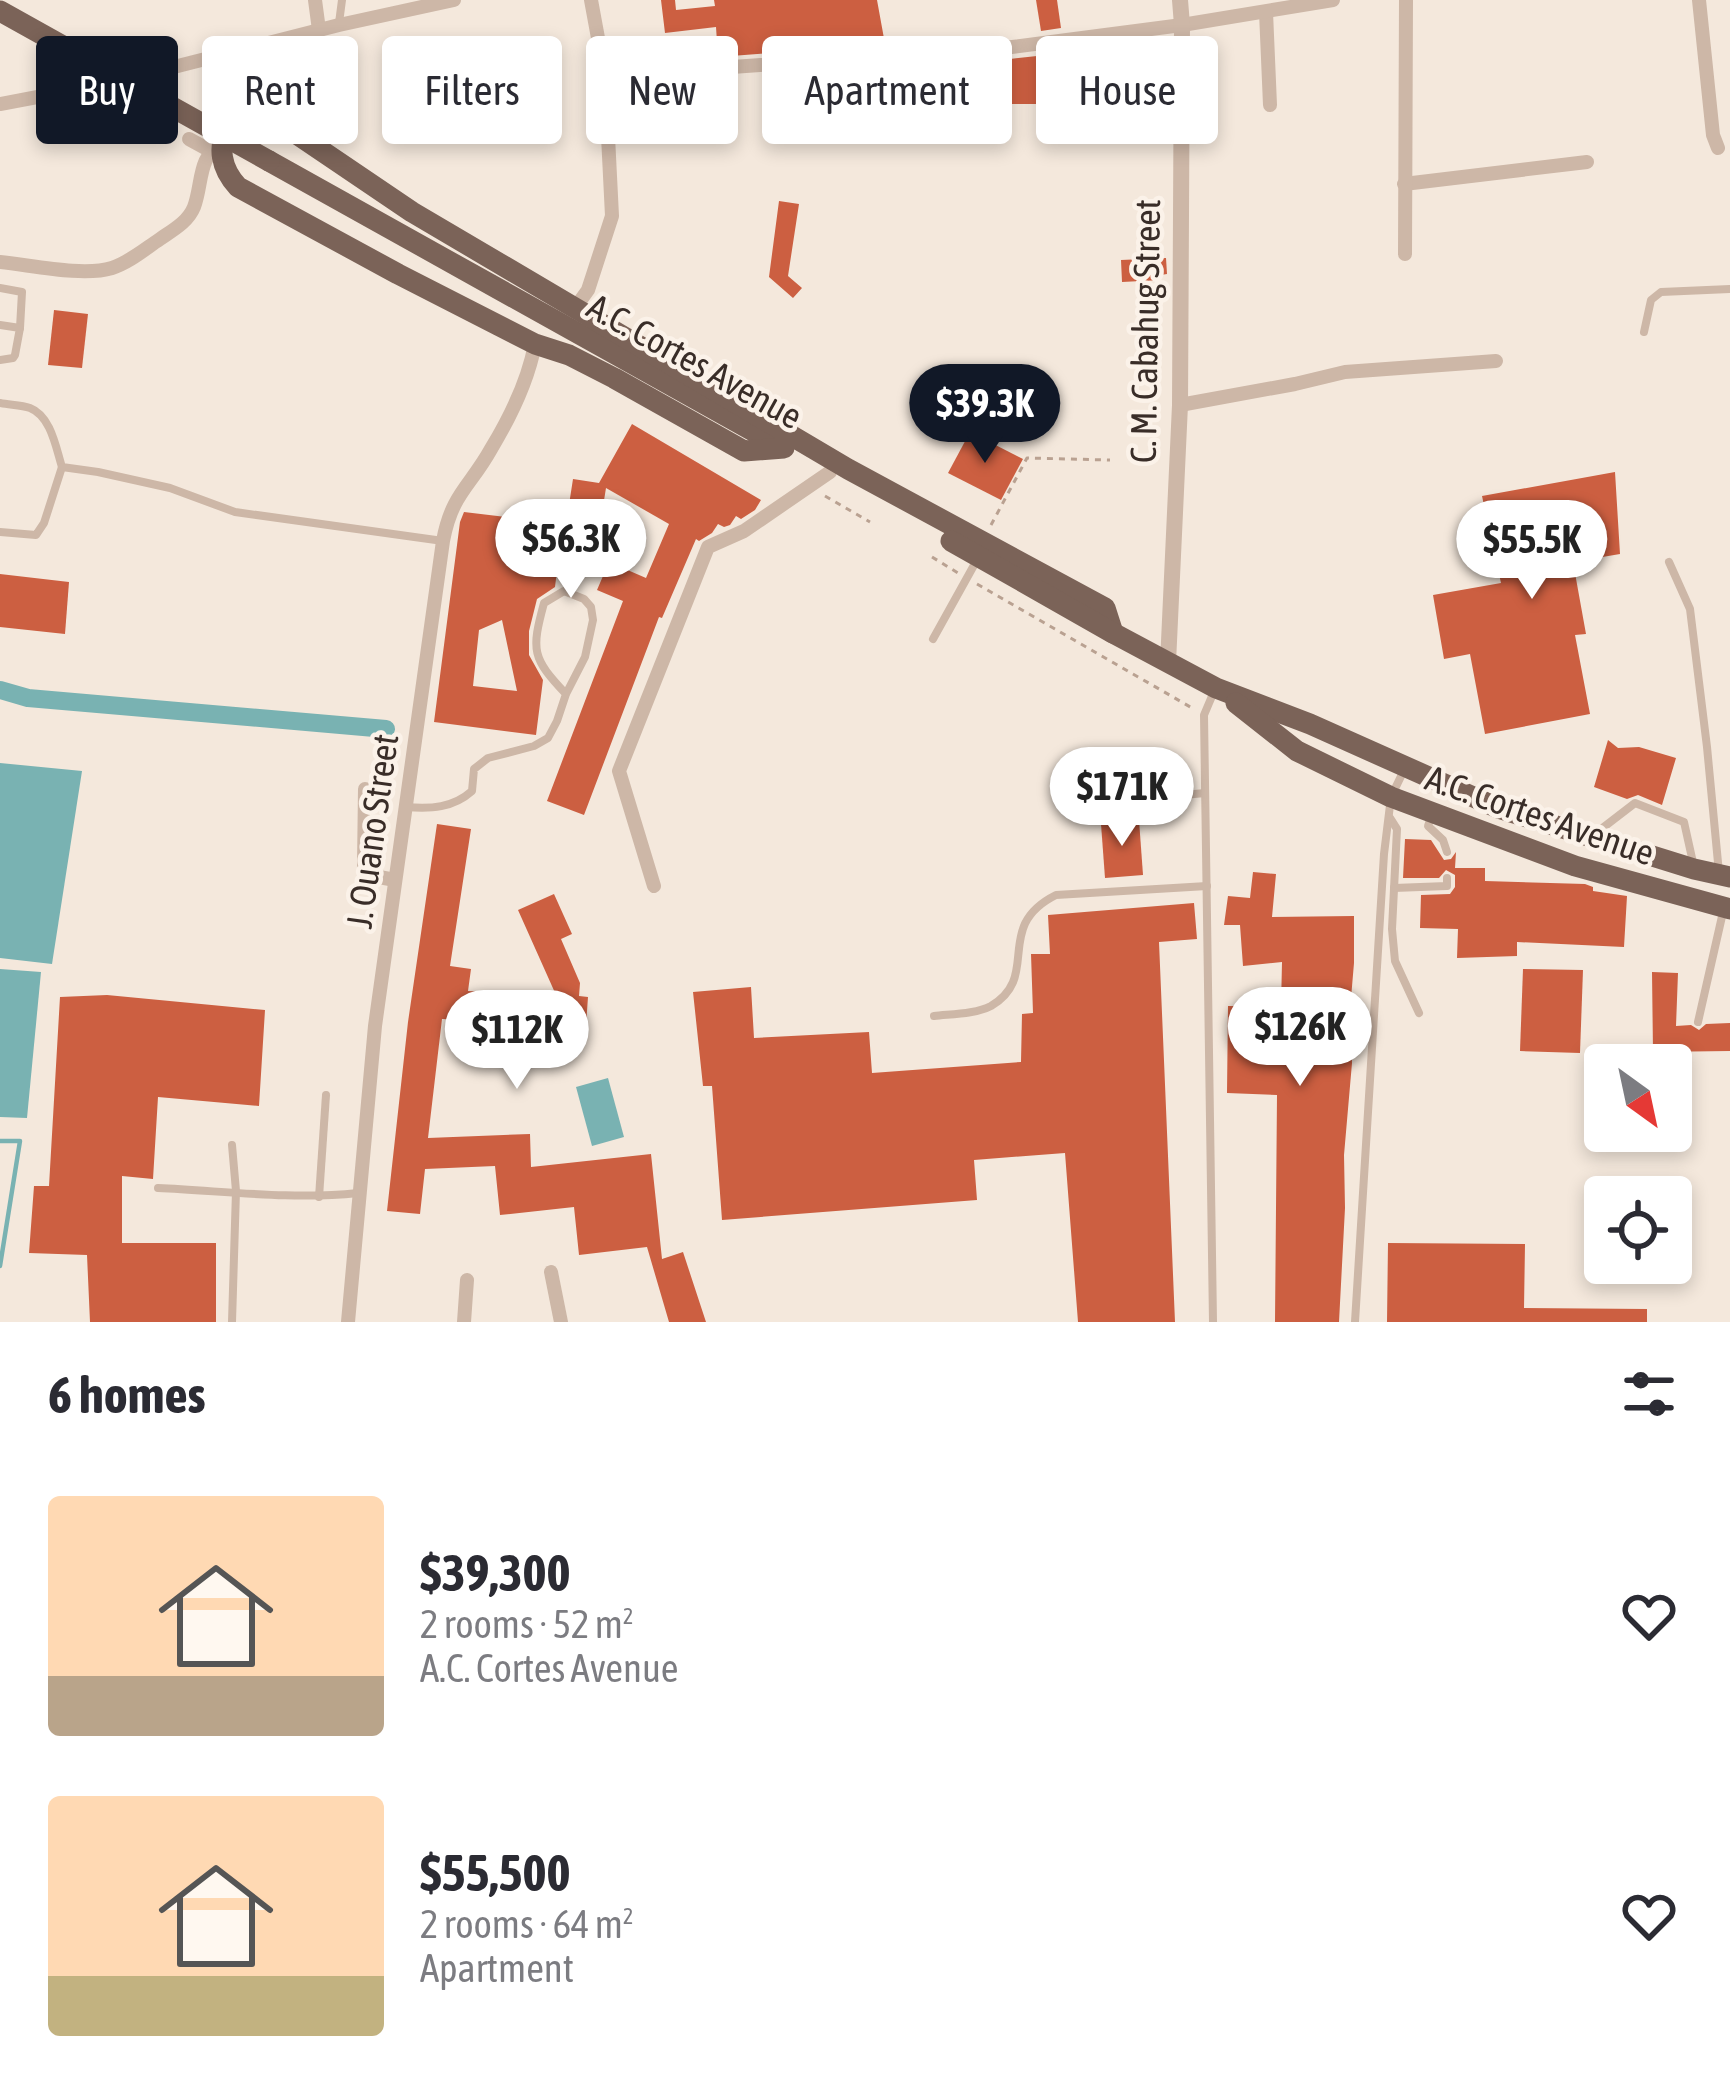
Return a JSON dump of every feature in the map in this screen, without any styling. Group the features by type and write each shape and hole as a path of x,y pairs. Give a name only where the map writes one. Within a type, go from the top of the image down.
{"main road":[{"name":"A.C. Cortes Avenue","path":"0,11 1216,688 1310,724 1498,808 1724,876"},
{"path":"784,448 745,451 569,355 535,344 398,274 238,187 217,146 242,119 273,119 412,212 848,469 1105,608 1113,633"},
{"name":"A.C. Cortes Avenue","path":"1216,688 1297,751 1390,807 1432,813 1575,866 1727,909"}],"street":[{"path":"315,0 319,30"},
{"path":"178,66 454,0"},
{"path":"591,0 598,36"},
{"name":"C. M. Cabahug Street","path":"1168,663 1180,406 1180,0"},
{"path":"738,66 1004,47 1334,0"},
{"path":"1405,254 1406,0"},
{"path":"1700,0 1718,148"},
{"path":"1266,12 1270,105"},
{"path":"0,104 36,97"},
{"path":"0,262 92,271 131,259 189,217 202,166 217,146 189,139"},
{"path":"575,308 588,290 612,216 608,144"},
{"path":"1404,184 1587,162"},
{"name":"J. Ouano Street","path":"348,1322 375,1025 443,541 457,496 489,454 530,371 535,344"},
{"path":"1180,406 1345,372 1496,361"},
{"path":"654,886 619,771 708,548 743,531 830,472"},
{"path":"365,789 364,865 379,878 395,880"},
{"path":"551,1272 561,1322"},
{"path":"464,1322 467,1280"}],"lane":[{"path":"339,25 342,0"},
{"path":"0,288 22,292 13,358 0,360"},
{"path":"1644,332 1651,300 1661,292 1730,289"},
{"path":"0,326 20,328"},
{"path":"0,404 32,408 41,416 62,467 36,535 0,532"},
{"path":"62,467 170,488 236,512 443,541"},
{"path":"933,639 979,556"},
{"path":"1669,562 1690,609 1724,876"},
{"path":"406,807 427,809 458,802 472,791 474,769 488,758 548,738 585,657 592,620 591,607 584,599 564,591 544,603 536,645 544,670 566,694"},
{"path":"1213,1322 1204,715 1216,688"},
{"path":"1355,1322 1390,807 1406,768"},
{"path":"1100,803 1205,794"},
{"path":"1590,837 1636,803 1684,822 1694,869"},
{"path":"1390,807 1396,829 1392,929 1396,961 1419,1013"},
{"path":"1432,813 1428,826 1443,840 1447,852"},
{"path":"1394,888 1448,886 1447,878"},
{"path":"934,1016 988,1008 1007,992 1018,968 1022,923 1036,905 1056,895 1207,886"},
{"path":"1698,1022 1727,909"},
{"path":"319,1197 326,1094"},
{"path":"232,1145 236,1191 232,1322"},
{"path":"158,1188 282,1197 358,1193"}],"path":[{"path":"987,532 1027,458 1110,460"},
{"path":"808,486 870,522"},
{"path":"932,557 1204,715"}],"water":[{"path":"0,763 82,771 52,964 0,958"},
{"path":"0,969 41,972 27,1118 0,1117"},
{"path":"608,1078 624,1137 592,1146 576,1087"}],"building":[{"path":"661,0 675,0 676,10 715,6 714,0 877,0 884,36 762,36 762,54 738,55 738,36 717,36 716,27 665,33"},
{"path":"1036,0 1057,0 1061,28 1041,31"},
{"path":"1036,56 1036,104 1012,104 1012,59"},
{"path":"779,201 799,204 788,276 802,288 793,298 769,277"},
{"path":"1166,258 1167,274 1161,280 1122,282 1121,260"},
{"path":"54,310 88,314 82,368 48,365"},
{"path":"632,424 761,500 741,519 736,516 724,527 718,524 712,533 696,539 659,617 584,815 547,801 623,601 597,590 609,562 646,578 669,524 606,488 597,544 561,538 555,587 537,599 529,631 529,655 543,680 536,735 434,722 464,512 566,524 573,479 599,483","holes":["502,620 517,691 473,686 479,630"]},
{"path":"970,432 1023,459 1001,500 948,473"},
{"path":"1615,472 1620,554 1573,562 1586,634 1575,635 1590,714 1485,734 1470,654 1444,659 1433,595 1501,583 1482,496"},
{"path":"0,574 69,582 65,634 0,627"},
{"path":"1608,740 1618,748 1639,747 1676,758 1662,805 1594,787"},
{"path":"1139,820 1143,875 1105,878 1101,824"},
{"path":"437,824 471,829 450,966 471,969 468,991 556,995 518,910 554,894 572,934 561,939 580,983 579,996 588,997 586,1025 442,1019 428,1138 530,1134 531,1167 651,1154 662,1259 683,1252 706,1322 669,1322 647,1247 579,1255 574,1207 500,1215 495,1166 425,1169 420,1214 387,1211"},
{"path":"1405,839 1431,840 1444,860 1456,852 1455,868 1485,868 1485,881 1585,884 1593,891 1627,896 1624,947 1517,942 1517,956 1457,958 1458,929 1420,928 1421,895 1450,894 1455,875 1446,870 1439,878 1403,878"},
{"path":"1253,872 1276,874 1272,917 1354,916 1339,1322 1275,1322 1277,1095 1227,1093 1228,1006 1281,1007 1282,962 1243,966 1240,925 1224,925 1228,896 1250,898"},
{"path":"1194,903 1197,939 1159,942 1175,1322 1078,1322 1065,1153 974,1160 977,1200 722,1220 712,1086 703,1086 693,992 751,987 754,1038 869,1032 872,1073 1021,1062 1022,1014 1033,1013 1031,954 1050,954 1048,915"},
{"path":"1523,969 1583,970 1580,1053 1520,1051"},
{"path":"1652,972 1678,973 1676,1026 1699,1030 1706,1024 1730,1023 1730,1051 1692,1051 1692,1044 1653,1044"},
{"path":"107,995 265,1010 259,1106 158,1097 153,1179 122,1176 122,1243 216,1243 216,1322 90,1322 87,1255 29,1253 34,1186 49,1186 60,997"},
{"path":"1388,1243 1525,1244 1524,1308 1647,1309 1647,1322 1387,1322"}],"waterway":[{"path":"0,690 28,698 386,729"},
{"path":"0,1141 20,1141 0,1266"}]}
